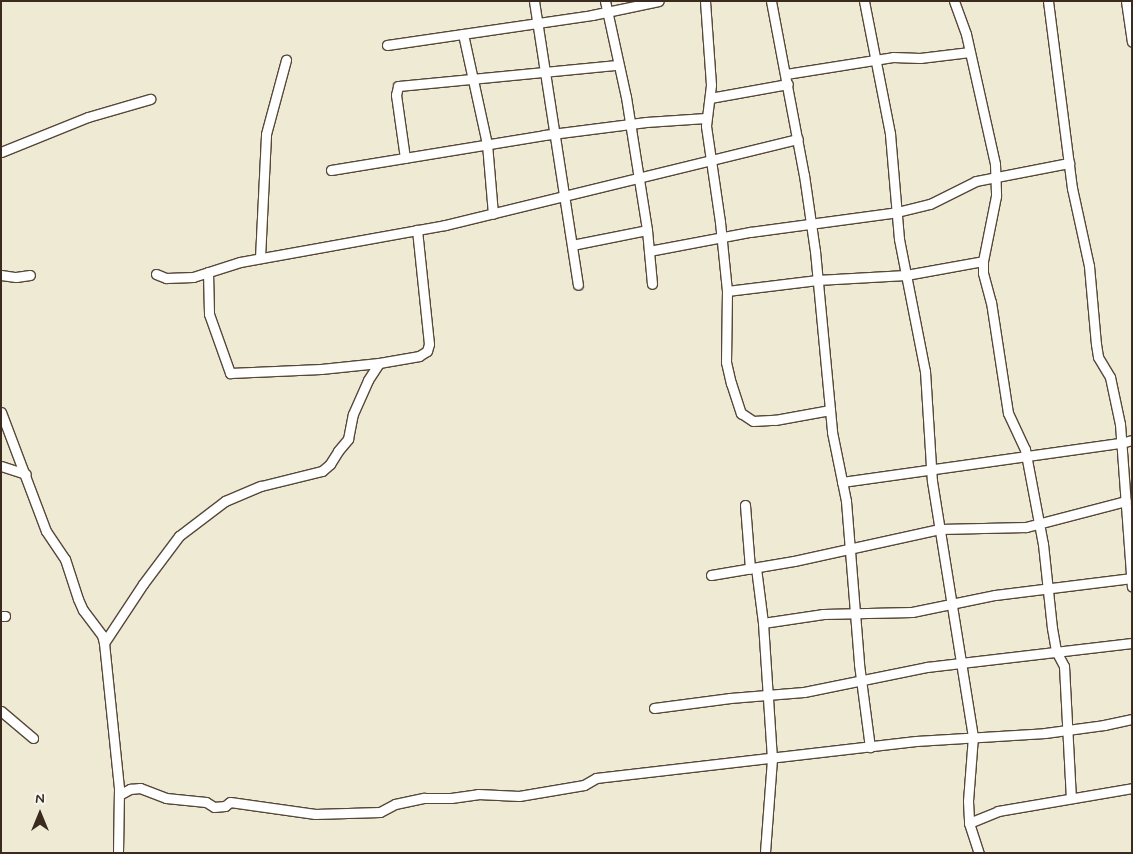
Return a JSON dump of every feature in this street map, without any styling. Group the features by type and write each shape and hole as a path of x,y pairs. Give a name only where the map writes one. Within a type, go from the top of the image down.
{"street":[{"path":"534,1 578,285"},
{"path":"605,1 630,125 647,230 652,284"},
{"path":"387,44 607,12 659,1"},
{"path":"705,1 710,98 706,118 722,237 727,291 726,362 741,413 753,420 776,420 830,410"},
{"path":"771,1 798,139 811,224 832,432 842,482 850,549 861,680 870,747"},
{"path":"954,1 970,52 996,176 995,204 983,260 984,273 991,302 1008,413 1026,454 1040,524 1056,651 1064,666 1069,730 1071,798"},
{"path":"763,623 823,614 912,612 952,606 995,595 1132,581 1116,399 1110,377 1098,357 1089,266 1069,163 1048,1"},
{"path":"1126,1 1132,42"},
{"path":"867,2 875,59 890,134 897,212 906,275 925,371 932,470 973,736 968,801 969,823 980,853"},
{"path":"464,34 475,79 487,144 492,214"},
{"path":"786,74 875,59 935,57 970,52"},
{"path":"260,258 266,134 286,60"},
{"path":"405,158 396,95 398,86 618,65"},
{"path":"710,98 788,84"},
{"path":"1,152 88,117 150,100"},
{"path":"331,170 556,134 706,118"},
{"path":"156,274 166,278 180,279 260,258 418,230 712,162 798,139"},
{"path":"649,251 722,237 897,212 930,204 964,185 996,176 1069,163"},
{"path":"208,272 209,314 230,373 379,364 418,356 427,351 428,320 418,230"},
{"path":"572,245 647,230"},
{"path":"727,291 817,280 906,275 983,260"},
{"path":"1,275 16,277 30,275"},
{"path":"104,644 143,584 179,536 225,502 261,486 322,472 330,464 338,450 348,439 353,414 368,380 379,364"},
{"path":"1,412 26,474 46,532 65,559 80,604 102,635 119,795 118,853"},
{"path":"842,482 1132,440"},
{"path":"1,466 26,474"},
{"path":"711,575 850,549 940,529 961,526 1002,528 1040,524 1126,501"},
{"path":"745,505 753,568 763,623 772,759 765,853"},
{"path":"654,708 768,694 810,691 861,680 962,663 1132,643"},
{"path":"1,711 33,738"},
{"path":"119,795 130,789 140,788 152,794 180,801 206,802 214,807 225,806 230,802 315,814 380,812 395,804 424,798 451,798 478,794 519,796 584,785 596,778 973,736 1069,730 1132,719"},
{"path":"969,823 998,811 1132,788"}]}
